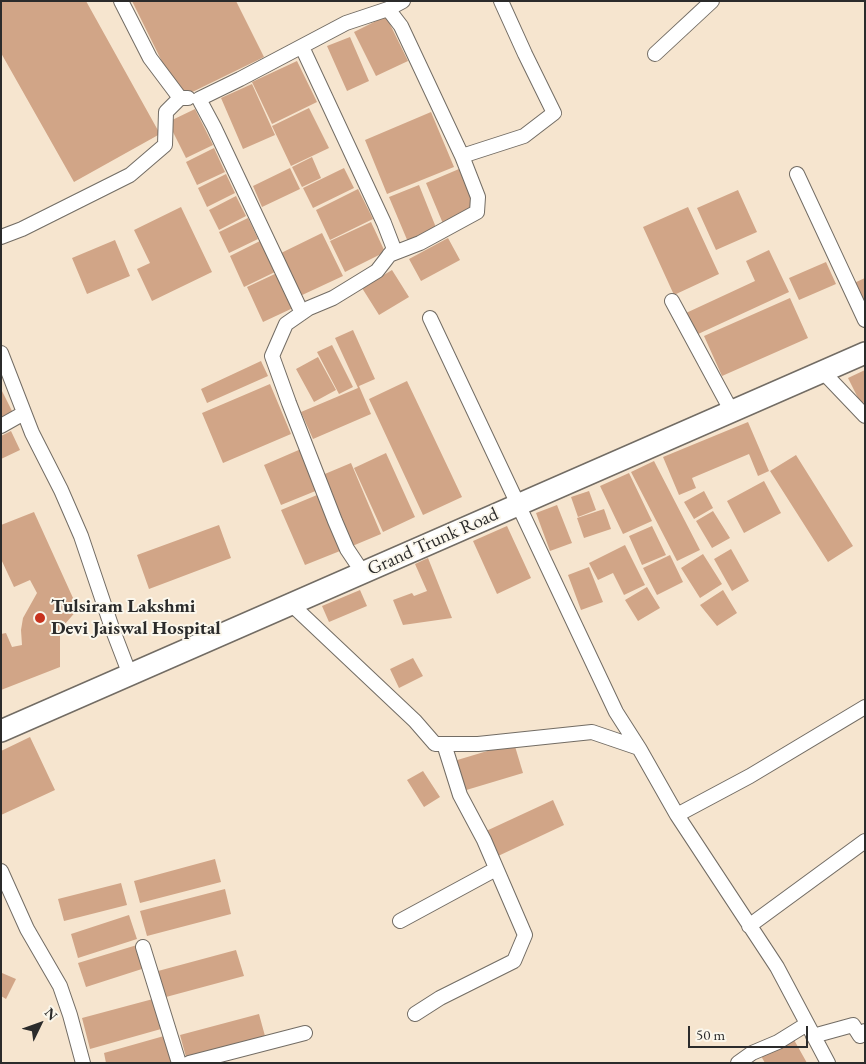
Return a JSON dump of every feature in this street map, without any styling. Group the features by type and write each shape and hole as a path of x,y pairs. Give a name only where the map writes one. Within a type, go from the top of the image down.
{"main road":[{"name":"Grand Trunk Road","path":"1,731 865,353"}],"street":[{"path":"121,1 150,58 180,98"},
{"path":"1,237 22,229 130,175 165,145 166,112 180,98 198,99 346,23 388,9 403,1"},
{"path":"462,156 524,136 554,113 501,1"},
{"path":"655,54 712,1"},
{"path":"388,9 401,26 462,156 478,197 477,212 420,243 389,255"},
{"path":"302,47 384,223 394,249 378,271 333,298 302,313 286,324 272,356 334,521 347,549 362,573"},
{"path":"198,99 218,135 302,313"},
{"path":"797,174 865,320"},
{"path":"672,301 732,412"},
{"path":"430,318 616,712 677,815 777,967 828,1063"},
{"path":"1,353 32,433 82,536 112,628 130,675"},
{"path":"823,372 865,416"},
{"path":"1,426 24,413"},
{"path":"291,604 415,721 435,744 478,744 592,732 639,748"},
{"path":"677,815 750,776 865,707"},
{"path":"415,1014 440,998 514,961 525,935 484,840 460,795 444,744"},
{"path":"749,926 865,841"},
{"path":"400,921 496,869"},
{"path":"1,870 27,929 60,986 83,1063"},
{"path":"143,947 179,1063"},
{"path":"738,1063 810,1030 853,1025 860,1036 865,1031"},
{"path":"189,1063 305,1033"}],"building":[{"path":"1,1 86,1 160,134 74,182 1,53"},
{"path":"132,1 236,1 264,57 180,98"},
{"path":"386,16 408,61 376,76 354,32"},
{"path":"350,37 369,81 347,91 327,46"},
{"path":"297,61 317,102 272,124 252,82"},
{"path":"252,84 275,135 243,149 221,98"},
{"path":"309,108 329,148 291,166 272,126"},
{"path":"195,109 213,145 186,158 168,122"},
{"path":"431,112 454,167 387,194 365,140"},
{"path":"214,148 225,172 197,185 186,162"},
{"path":"312,157 321,178 302,187 292,167"},
{"path":"290,168 300,189 262,207 253,186"},
{"path":"344,168 354,188 313,208 303,188"},
{"path":"459,169 477,212 444,226 426,183"},
{"path":"226,174 235,193 207,207 198,188"},
{"path":"419,185 437,230 408,242 389,197"},
{"path":"358,189 373,219 330,240 316,210"},
{"path":"738,190 757,232 716,250 697,208"},
{"path":"236,196 246,216 219,230 209,210"},
{"path":"181,207 212,272 152,301 137,269 150,263 134,230"},
{"path":"688,207 719,274 674,295 643,227"},
{"path":"248,218 258,239 229,253 219,232"},
{"path":"371,222 385,252 345,272 330,241"},
{"path":"322,233 343,276 300,296 279,254"},
{"path":"448,238 460,260 421,281 409,259"},
{"path":"115,240 130,276 87,294 72,258"},
{"path":"260,241 275,272 244,287 230,256"},
{"path":"769,250 789,292 696,335 686,313 755,281 746,261"},
{"path":"826,262 836,284 799,300 789,278"},
{"path":"392,270 409,297 379,315 362,288"},
{"path":"277,273 293,308 263,322 247,287"},
{"path":"865,278 865,305 854,283"},
{"path":"790,298 808,338 722,376 704,336"},
{"path":"353,330 375,379 359,386 371,414 313,439 301,412 358,388 335,338"},
{"path":"332,345 353,387 339,394 317,352"},
{"path":"318,357 336,390 314,402 296,369"},
{"path":"261,361 268,376 207,403 201,389"},
{"path":"865,370 865,402 861,404 848,378"},
{"path":"407,381 462,497 423,515 369,399"},
{"path":"270,384 291,434 223,463 202,413"},
{"path":"1,389 14,415 1,421"},
{"path":"748,422 769,471 758,476 749,454 692,478 696,488 679,495 663,457"},
{"path":"11,431 20,450 1,459 1,436"},
{"path":"301,449 318,490 281,505 264,465"},
{"path":"386,453 415,517 383,532 354,468"},
{"path":"796,455 853,546 828,562 770,471"},
{"path":"654,461 700,550 677,561 631,472"},
{"path":"351,463 381,534 350,547 320,476"},
{"path":"629,473 652,521 623,534 600,486"},
{"path":"764,481 781,513 744,533 727,501"},
{"path":"589,491 596,510 578,517 571,497"},
{"path":"704,491 713,508 694,519 684,502"},
{"path":"317,495 340,551 305,565 281,510"},
{"path":"557,505 572,543 550,551 536,513"},
{"path":"604,509 611,529 584,538 577,518"},
{"path":"713,511 730,538 712,548 696,521"},
{"path":"34,512 78,609 65,624 60,636 60,667 1,690 1,634 6,633 12,647 22,645 21,630 23,618 37,593 30,580 14,587 1,559 1,525"},
{"path":"219,525 231,558 149,589 137,555"},
{"path":"507,526 531,578 497,594 473,541"},
{"path":"652,526 666,555 642,565 629,536"},
{"path":"625,545 645,585 624,595 613,573 598,580 589,563"},
{"path":"731,549 749,581 732,591 714,559"},
{"path":"703,554 722,584 700,598 681,568"},
{"path":"670,555 683,582 657,595 643,568"},
{"path":"428,558 452,618 403,625 393,600 412,593 414,596 427,591 415,564"},
{"path":"589,567 603,602 581,610 568,575"},
{"path":"647,587 660,608 638,621 625,600"},
{"path":"360,590 367,606 329,622 322,606"},
{"path":"723,590 737,613 717,626 700,605"},
{"path":"413,658 423,676 399,688 390,669"},
{"path":"30,737 55,790 1,815 1,751"},
{"path":"514,743 523,773 463,791 454,761"},
{"path":"423,771 440,797 424,807 407,780"},
{"path":"553,800 564,825 496,857 484,832"},
{"path":"215,859 221,882 140,903 134,881"},
{"path":"121,883 127,905 64,921 58,899"},
{"path":"225,889 231,914 147,936 140,911"},
{"path":"129,915 137,939 78,958 71,934"},
{"path":"137,945 145,968 86,987 78,963"},
{"path":"236,950 244,976 166,997 158,971"},
{"path":"2,973 16,979 6,999 1,996"},
{"path":"153,999 161,1029 90,1049 82,1018"},
{"path":"259,1014 265,1036 186,1057 180,1035"},
{"path":"164,1036 171,1062 106,1063 104,1053"},
{"path":"793,1038 807,1063 765,1063 761,1056"}],"place":[{"name":"Tulsiram Lakshmi Devi Jaiswal Hospital","path":"40,618"}]}
